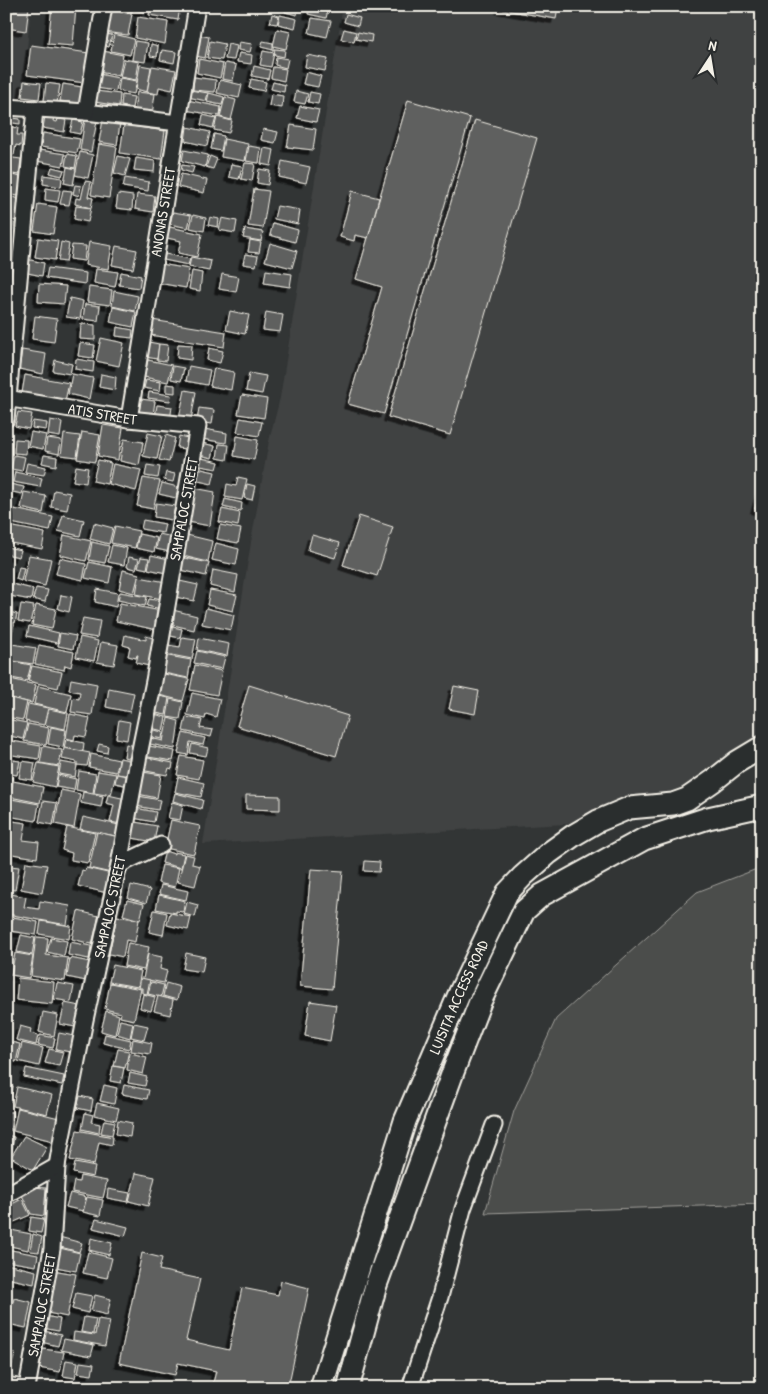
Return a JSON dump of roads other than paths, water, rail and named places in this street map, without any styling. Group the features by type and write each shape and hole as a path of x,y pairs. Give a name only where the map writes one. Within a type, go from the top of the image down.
{"main road":[{"name":"LUISITA ACCESS ROAD","path":"321,1388 405,1121 460,992 507,894 523,876 549,853 598,821 629,808 672,804 687,799 737,762 762,747"},
{"name":"LUISITA ACCESS ROAD","path":"348,1388 376,1285 453,1072 480,1002 524,911 542,895 644,839 708,818 762,806"}],"street":[{"path":"86,112 104,6"},
{"name":"ANONAS STREET","path":"130,419 197,6"},
{"path":"6,107 86,112 178,123"},
{"path":"6,419 35,109"},
{"name":"ATIS STREET","path":"7,398 130,419 198,426"},
{"name":"SAMPALOC STREET","path":"25,1388 52,1250 57,1166 62,1137 119,865 138,755 156,671 198,426"},
{"path":"119,865 161,845"},
{"path":"410,1388 440,1297 463,1209 494,1125"},
{"path":"6,1195 57,1166"},
{"path":"6,1385 25,1388"}]}
